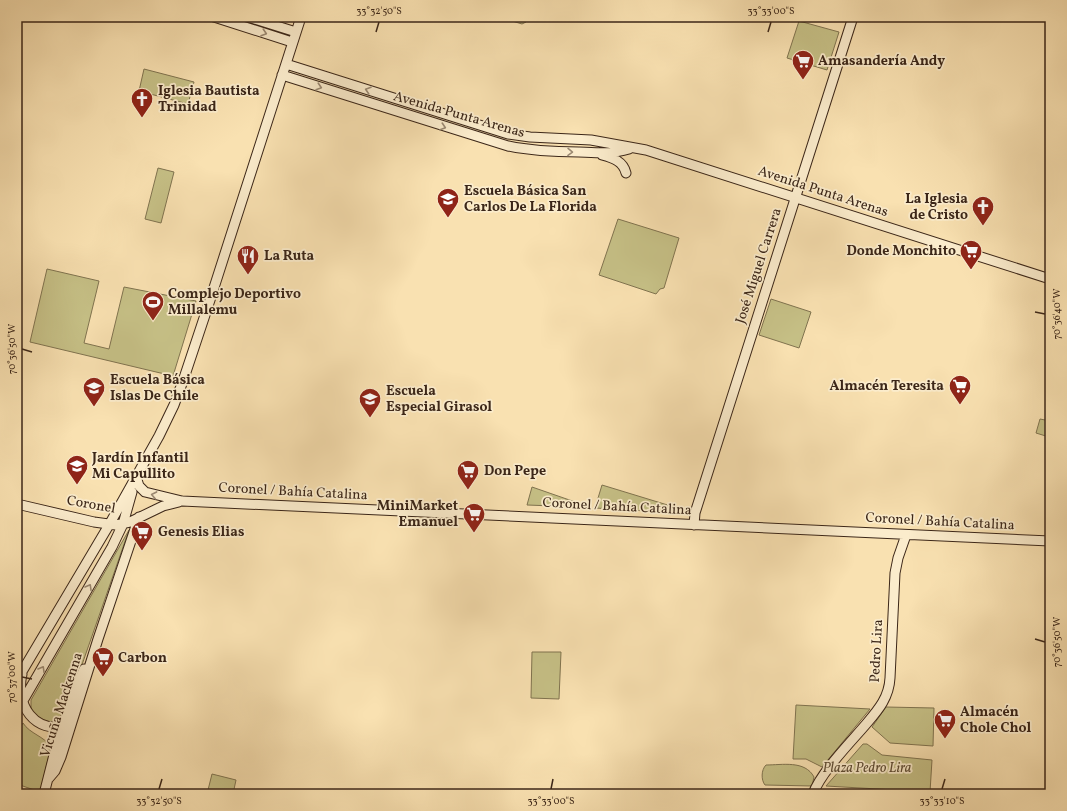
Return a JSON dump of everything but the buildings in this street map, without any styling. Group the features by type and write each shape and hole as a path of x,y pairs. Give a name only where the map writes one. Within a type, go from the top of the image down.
{"main road":[{"path":"214,17 292,42"},
{"path":"248,17 296,32"},
{"path":"17,680 109,525 167,420 183,381 301,17"},
{"name":"José Miguel Carrera","path":"694,524 695,513 853,17"},
{"name":"Avenida Punta Arenas","path":"286,64 508,134 530,137 591,140 646,150 1050,279"},
{"name":"Avenida Punta Arenas","path":"282,75 508,146 535,151 595,153 617,152 633,148"},
{"path":"595,153 619,162 624,167 626,173"},
{"path":"136,477 139,486 145,492 182,501"},
{"path":"19,707 112,547 123,524 136,477"},
{"name":"Coronel / Bahía Catalina","path":"182,501 1050,541"},
{"name":"Coronel","path":"17,504 109,525 123,524 162,506 182,501"},
{"name":"Vicuña Mackenna","path":"44,794 56,747 67,725 139,517"},
{"name":"Pedro Lira","path":"813,794 823,774 878,709 888,693 890,683 895,573 898,558 906,535"},
{"path":"19,707 20,684 23,671"},
{"path":"19,707 26,711 34,719 48,726 67,725"},
{"name":"Vicuña Mackenna","path":"49,778 59,764 67,725"},
{"path":"48,726 54,735 56,747"}],"green space":[{"path":"499,17 528,17 526,22 522,24"},
{"path":"799,21 839,32 827,70 787,58"},
{"path":"144,69 194,82 188,104 139,91"},
{"path":"158,168 174,172 161,223 145,219"},
{"path":"618,219 679,238 664,288 660,289 656,294 599,275"},
{"name":"Complejo Deportivo Millalemu","path":"47,269 99,281 84,343 109,349 124,287 196,301 173,376 30,342"},
{"path":"771,299 811,312 799,348 759,335"},
{"path":"1048,413 1050,414 1049,437 1036,433 1040,419 1045,420"},
{"path":"602,485 684,510 682,513 595,508"},
{"path":"532,487 581,504 580,507 527,505"},
{"path":"129,530 62,722 53,722 41,718 31,710 31,700"},
{"path":"532,652 561,652 559,699 531,698"},
{"path":"796,705 870,709 822,767 806,759 793,759"},
{"path":"886,707 934,708 933,746 890,743 872,727"},
{"path":"23,723 29,730 45,740 51,747 40,792 17,784 17,733"},
{"name":"Plaza Pedro Lira","path":"863,744 867,744 882,755 932,760 930,792 826,786"},
{"path":"786,764 805,768 814,777 812,786 765,785 762,775 766,765"},
{"path":"212,774 236,780 233,794 207,794"}],"place":[{"name":"Amasandería Andy","path":"803,80"},
{"name":"Iglesia Bautista Trinidad","path":"142,118"},
{"name":"Escuela Básica San Carlos De La Florida","path":"448,218"},
{"name":"La Iglesia de Cristo","path":"983,226"},
{"name":"Donde Monchito","path":"971,270"},
{"name":"La Ruta","path":"248,276"},
{"name":"Complejo Deportivo Millalemu","path":"153,322"},
{"name":"Almacén Teresita","path":"960,406"},
{"name":"Escuela Básica Islas De Chile","path":"94,408"},
{"name":"Escuela Especial Girasol","path":"370,418"},
{"name":"Jardín Infantil Mi Capullito","path":"77,486"},
{"name":"Don Pepe","path":"468,490"},
{"name":"MiniMarket Emanuel","path":"474,534"},
{"name":"Genesis Elias","path":"142,552"},
{"name":"Carbon","path":"103,678"},
{"name":"Almacén Chole Chol","path":"945,740"}]}
